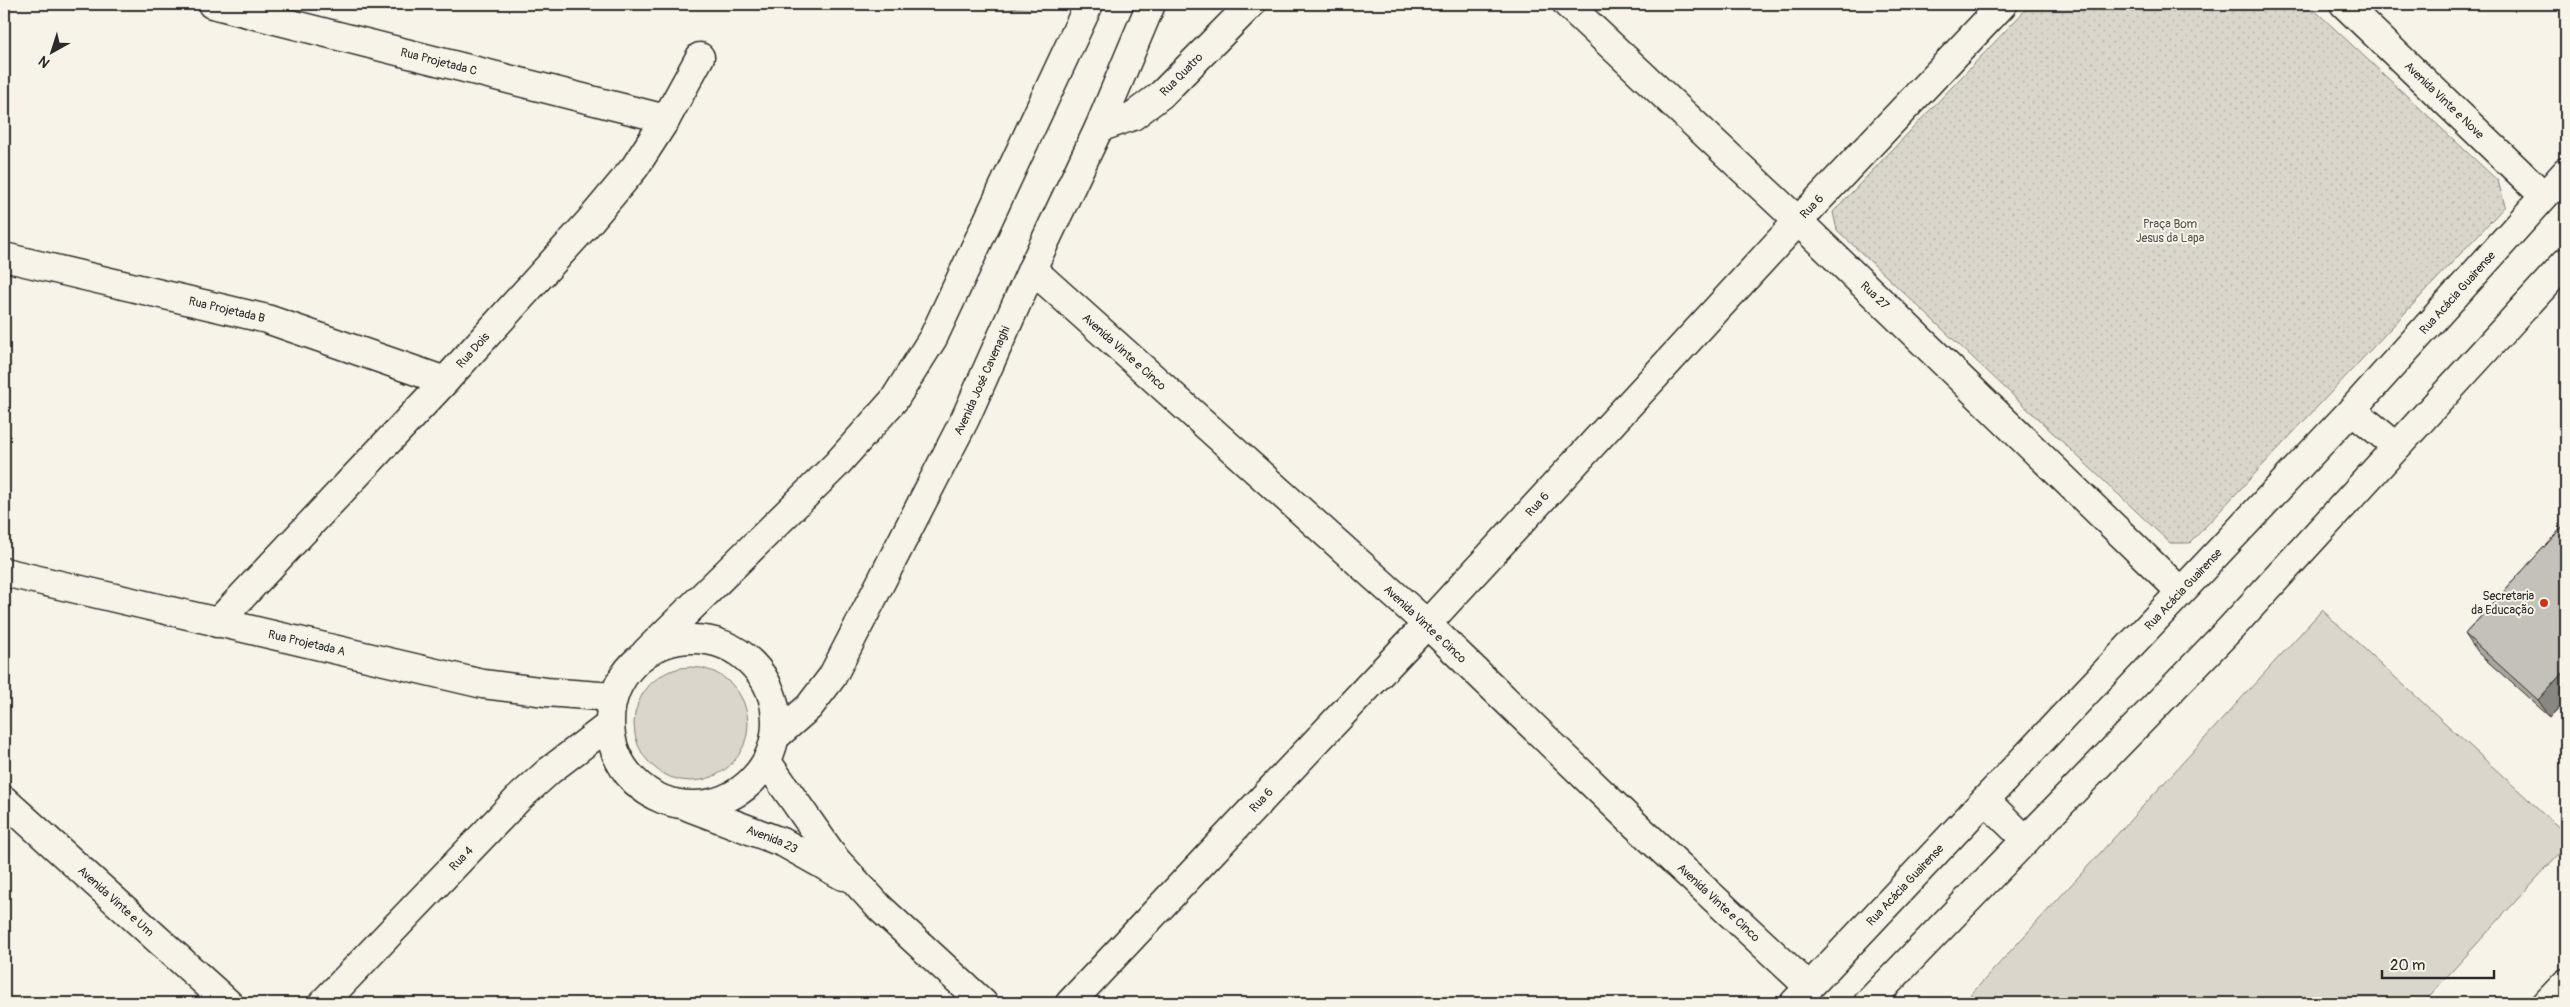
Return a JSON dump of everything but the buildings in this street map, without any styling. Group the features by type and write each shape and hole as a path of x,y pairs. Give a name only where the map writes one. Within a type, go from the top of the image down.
{"street":[{"name":"Rua Projetada C","path":"212,4 666,119"},
{"path":"646,652 672,640 699,638 726,644 750,660 768,682 776,708 776,736 767,762 752,783 730,798 706,805 680,804 653,795 631,778 616,754 610,725 613,697 626,672 646,652 836,465 894,400 933,338 1088,4"},
{"name":"Avenida José Cavenaghi","path":"776,736 809,707 832,677 965,419 1099,128 1151,4"},
{"name":"Rua Quatro","path":"1099,128 1133,116 1162,94 1251,4"},
{"name":"Rua 27","path":"1567,4 1798,221 2180,591"},
{"name":"Rua 6","path":"1070,1003 1427,624 1798,221 2002,4"},
{"name":"Avenida Vinte e Nove","path":"2344,4 2544,196"},
{"name":"Rua Dois","path":"217,623 445,381 589,222 635,167 666,119 700,57"},
{"name":"Rua Acácia Guairense","path":"1801,995 2352,410 2566,172"},
{"name":"Rua Projetada B","path":"4,257 267,319 445,381"},
{"path":"1868,1003 2231,628 2566,262"},
{"name":"Avenida Vinte e Cinco","path":"1032,270 1427,624 1628,818 1801,995"},
{"path":"2352,410 2396,446"},
{"name":"Rua Projetada A","path":"4,572 483,684 546,692 613,697"},
{"name":"Rua 4","path":"323,1003 518,799 548,771 610,725"},
{"name":"Avenida 23","path":"767,762 836,860 879,907 982,1003"},
{"name":"Avenida Vinte e Um","path":"4,800 228,1003"},
{"path":"1985,800 2026,840"},
{"name":"Avenida 23","path":"680,804 784,843 858,884"},
{"path":"2547,1003 2566,983"}],"green space":[{"path":"979,4 1034,4 1030,10"},
{"name":"Praça Bom Jesus da Lapa","path":"2031,4 2308,4 2498,181 2505,206 2190,543 2170,543 1837,230 1833,212"},
{"path":"2322,610 2566,834 2566,846 2423,1003 1967,1003 1965,1001"},
{"path":"691,667 713,671 731,684 744,702 748,724 744,746 731,764 713,777 691,781 669,777 651,764 638,746 634,724 638,702 651,684 669,671"}],"place":[{"name":"Secretaria da Educação","path":"2544,603"}]}
